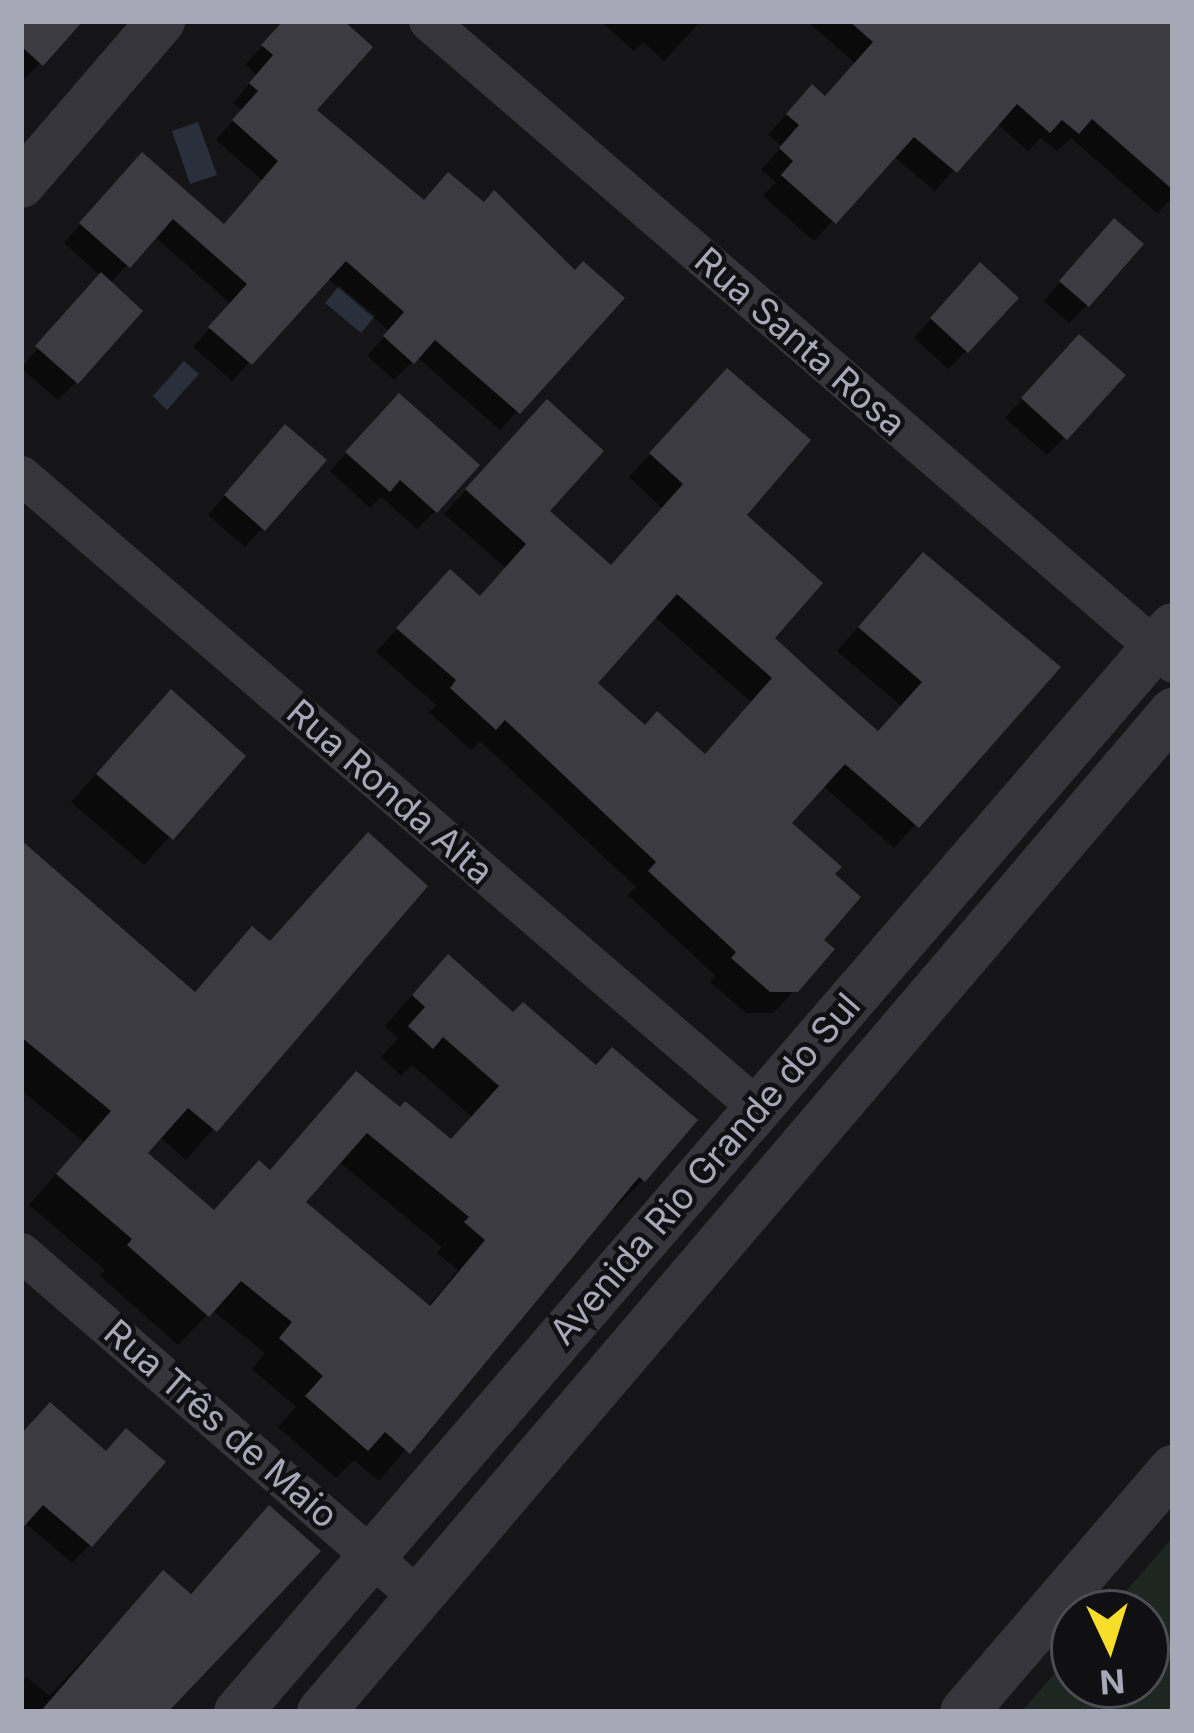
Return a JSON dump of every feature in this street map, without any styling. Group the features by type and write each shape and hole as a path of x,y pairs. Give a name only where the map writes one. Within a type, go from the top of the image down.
{"street":[{"path":"21,184 161,21"},
{"name":"Rua Santa Rosa","path":"428,21 1167,646"},
{"name":"Rua Ronda Alta","path":"21,475 758,1108"},
{"name":"Avenida Rio Grande do Sul","path":"238,1712 758,1108 1167,646"},
{"name":"Avenida Rio Grande do Sul","path":"321,1712 1173,712"},
{"name":"Rua Três de Maio","path":"21,1252 418,1598"},
{"path":"964,1712 1173,1469"}],"shaded area":[{"path":"198,122 217,175 190,184 172,131"},
{"path":"339,286 375,316 361,333 325,303"},
{"path":"184,361 199,374 167,410 153,396"},
{"path":"1173,1537 1173,1712 1021,1712 1050,1679 1050,1709 1170,1709 1170,1589 1128,1589"}],"building":[{"path":"21,21 83,21 43,66 21,46"},
{"path":"283,21 344,21 373,47 317,110 424,200 448,172 484,202 494,190 575,270 583,261 625,298 520,414 435,340 414,364 383,336 404,312 346,261 252,365 208,327 247,284 173,219 130,268 79,223 142,152 224,224 278,161 232,120 258,91 249,83 273,55 261,45"},
{"path":"849,21 1173,21 1173,190 1092,119 1079,134 1062,120 1050,133 1017,104 957,173 914,137 836,224 781,175 793,161 779,148 799,125 786,114 812,84 825,96 873,42"},
{"path":"1114,218 1144,244 1089,307 1059,281"},
{"path":"980,262 1019,298 968,353 930,318"},
{"path":"101,272 143,311 78,384 35,346"},
{"path":"1079,334 1126,375 1067,440 1021,398"},
{"path":"727,368 811,440 747,515 823,583 775,638 878,731 922,682 858,627 923,552 1061,667 919,828 845,764 792,823 842,867 835,874 861,897 824,940 835,949 798,992 770,992 731,958 736,952 648,871 656,862 505,720 496,730 450,688 456,680 396,628 450,569 480,596 526,544 465,489 547,399 604,451 550,511 611,565 683,484 649,453","holes":["677,594 772,678 705,754 657,711 645,725 598,683"]},
{"path":"399,393 480,465 437,513 400,480 390,492 345,452"},
{"path":"285,424 327,460 265,531 224,495"},
{"path":"171,689 246,756 173,840 96,774"},
{"path":"368,832 428,886 217,1132 188,1108 148,1153 214,1210 259,1160 270,1170 356,1071 400,1107 405,1101 451,1139 499,1086 443,1037 433,1049 408,1026 425,1007 412,995 448,954 513,1012 523,1002 596,1065 612,1047 698,1120 645,1182 639,1177 410,1454 385,1432 368,1451 305,1396 323,1376 279,1338 292,1322 241,1281 209,1317 127,1245 132,1239 56,1174 111,1111 21,1037 21,840 195,992 252,926 270,941","holes":["367,1133 469,1217 464,1222 485,1240 430,1306 306,1202"]},
{"path":"50,1402 106,1451 126,1428 166,1462 92,1547 43,1505 21,1530 21,1434"},
{"path":"269,1505 321,1551 168,1712 40,1712 163,1570 191,1594"}]}
